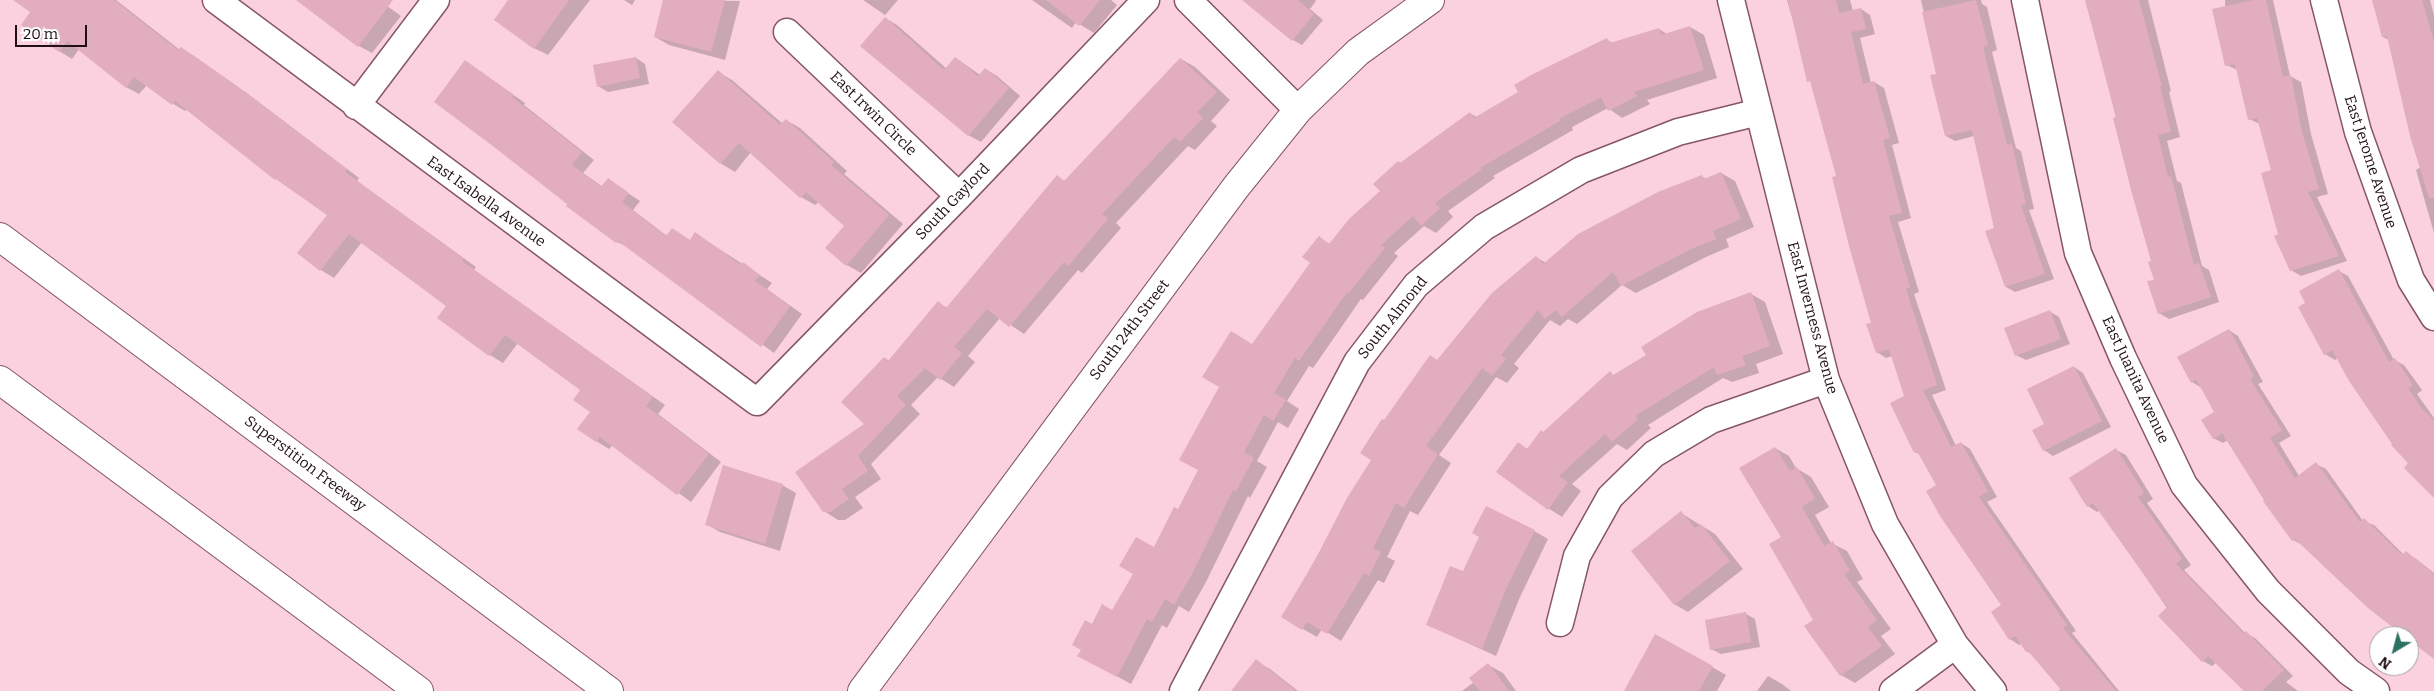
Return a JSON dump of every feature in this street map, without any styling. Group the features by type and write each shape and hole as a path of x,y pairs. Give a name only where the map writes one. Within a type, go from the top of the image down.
{"main road":[{"name":"South 24th Street","path":"862,691 1236,187 1298,110 1358,52 1430,0"},
{"name":"Superstition Freeway","path":"0,237 610,691"},
{"path":"0,380 419,691"}],"street":[{"name":"East Isabella Avenue","path":"216,0 356,106 757,402"},
{"path":"356,106 436,0"},
{"name":"South Gaylord","path":"757,402 959,196 1146,0"},
{"path":"1188,0 1298,110"},
{"name":"East Inverness Avenue","path":"1731,0 1826,380 1885,524 1955,645 1993,691"},
{"name":"East Juanita Avenue","path":"2025,0 2078,253 2122,358 2184,485 2268,591 2349,672 2376,691"},
{"name":"East Jerome Avenue","path":"2324,0 2358,132 2411,280 2434,317"},
{"name":"East Irwin Circle","path":"787,32 959,196"},
{"name":"South Almond","path":"1183,691 1357,362 1416,285 1484,227 1581,170 1678,132 1759,112"},
{"path":"1560,623 1577,556 1610,498 1654,454 1711,420 1826,380"},
{"path":"1892,691 1955,645"}],"building":[{"path":"13,0 114,0 178,50 181,47 234,84 347,169 345,172 464,259 462,261 653,397 646,406 709,454 677,495 600,437 596,442 577,429 590,412 573,400 580,390 505,335 489,356 437,318 446,306 349,234 320,271 297,253 327,215 275,180 175,101 172,105 134,77 126,88 67,41 59,52 21,25 30,12"},
{"path":"296,0 393,0 358,47"},
{"path":"508,0 569,0 534,49 494,20"},
{"path":"663,0 725,0 711,52 654,37"},
{"path":"1046,0 1100,0 1079,26"},
{"path":"1242,0 1298,0 1314,14 1292,41"},
{"path":"1788,0 1836,0 1839,13 1861,8 1866,29 1851,32 1863,84 1874,81 1890,138 1883,140 1902,213 1889,216 1910,287 1906,289 1937,385 1923,390 1951,447 1961,442 1988,491 1979,497 2067,625 2063,628 2116,691 2062,691 2028,651 2026,652 2015,636 2009,640 1991,612 2001,605 1940,516 1926,491 1936,485 1917,451 1914,453 1890,403 1904,396 1889,349 1876,353 1866,324 1871,323 1832,177 1836,176 1810,81 1807,82"},
{"path":"1976,0 1988,45 1983,47 2007,145 2012,144 2026,204 2021,205 2045,274 2005,287 1985,231 1994,228 1972,130 1945,136 1930,75 1936,74 1922,12"},
{"path":"2085,0 2139,0 2162,86 2160,86 2171,132 2158,135 2168,177 2171,176 2194,265 2199,263 2211,297 2158,314 2147,281 2154,280 2148,262 2151,261 2131,190 2113,118 2116,117"},
{"path":"2253,0 2266,0 2283,77 2291,75 2301,128 2319,189 2308,192 2339,256 2290,271 2274,236 2278,234 2261,173 2271,170 2257,118 2248,120 2235,64 2225,66 2212,9"},
{"path":"2372,0 2422,0 2434,42 2434,198 2429,198 2410,136 2387,36 2382,37"},
{"path":"885,17 944,70 955,57 978,76 985,68 1009,88 968,136 860,46"},
{"path":"1690,26 1704,70 1634,92 1637,96 1608,111 1601,97 1559,119 1560,121 1480,168 1482,169 1435,203 1440,208 1421,226 1413,216 1381,245 1385,248 1348,294 1347,292 1299,361 1295,358 1274,393 1286,400 1273,421 1264,415 1244,452 1254,458 1236,491 1233,490 1192,574 1174,605 1165,599 1152,622 1147,619 1117,677 1077,656 1081,650 1072,645 1085,620 1092,624 1102,604 1112,610 1133,574 1119,566 1136,537 1154,547 1174,507 1178,509 1198,470 1179,460 1219,387 1202,377 1231,331 1252,344 1310,263 1302,257 1319,236 1329,244 1349,219 1380,191 1373,184 1398,161 1400,163 1470,112 1474,118 1518,92 1514,85 1533,74 1607,38 1610,43 1659,28 1661,35"},
{"path":"636,57 640,78 597,87 593,65"},
{"path":"1180,58 1217,92 1197,112 1203,118 1180,142 1174,137 1102,214 1108,219 1068,266 1064,262 1009,327 987,309 954,347 962,353 940,380 925,368 897,396 906,405 858,456 868,471 842,489 849,499 830,512 823,512 795,472 864,424 841,402 884,357 888,361 938,301 946,308 1057,175 1064,181"},
{"path":"465,60 514,95 512,97 582,152 572,165 601,187 608,178 629,193 622,202 666,236 672,228 690,240 695,232 741,265 743,262 760,275 755,281 790,306 761,347 618,241 616,243 566,206 567,204 434,102"},
{"path":"718,70 780,125 786,119 834,162 831,165 889,215 846,266 825,248 844,226 806,192 800,198 739,143 720,164 672,122"},
{"path":"1721,172 1741,219 1713,231 1716,239 1691,249 1621,286 1613,272 1562,317 1556,310 1545,319 1538,310 1501,355 1506,359 1492,376 1482,368 1426,446 1438,454 1404,508 1396,503 1373,548 1381,552 1369,576 1364,573 1327,634 1307,622 1302,630 1281,617 1312,566 1347,498 1371,460 1360,453 1382,419 1384,420 1430,355 1437,360 1492,293 1536,256 1543,264 1578,234 1658,192 1702,175 1704,179"},
{"path":"2339,269 2389,362 2395,358 2413,385 2408,388 2422,409 2434,420 2434,498 2404,468 2408,463 2391,445 2349,381 2332,350 2324,355 2298,307 2305,303 2299,291"},
{"path":"1751,292 1770,346 1742,356 1746,365 1717,375 1714,367 1635,416 1638,419 1612,442 1605,434 1559,476 1568,482 1548,510 1496,472 1518,442 1527,449 1541,430 1543,432 1610,371 1613,375 1646,355 1641,347 1697,312"},
{"path":"2050,310 2061,339 2015,356 2004,328"},
{"path":"2229,329 2254,376 2250,379 2282,430 2270,438 2295,478 2316,462 2360,522 2364,518 2402,555 2406,551 2434,574 2434,659 2419,648 2419,626 2391,626 2368,608 2295,539 2292,541 2263,501 2222,433 2213,439 2201,420 2214,412 2196,379 2191,383 2177,357"},
{"path":"2074,366 2102,421 2043,451 2032,430 2044,424 2027,389"},
{"path":"1775,447 1790,471 1797,467 1815,498 1802,507 1824,546 1833,541 1850,571 1844,574 1877,620 1868,627 1882,646 1840,676 1804,626 1813,620 1769,544 1781,537 1739,468"},
{"path":"2116,448 2144,493 2138,497 2182,559 2176,564 2243,633 2246,631 2284,670 2262,691 2244,691 2208,656 2202,662 2158,616 2167,607 2093,503 2087,507 2069,478"},
{"path":"723,465 783,484 765,544 705,525"},
{"path":"1486,506 1535,530 1506,589 1482,649 1426,625 1450,566 1463,571 1479,537 1472,533"},
{"path":"1681,511 1695,528 1701,524 1730,561 1674,605 1631,551"},
{"path":"1746,612 1751,642 1710,650 1705,620"},
{"path":"1655,634 1713,666 1699,691 1624,691"},
{"path":"1256,659 1296,691 1231,691"},
{"path":"1488,663 1509,691 1480,691 1469,678"}]}
